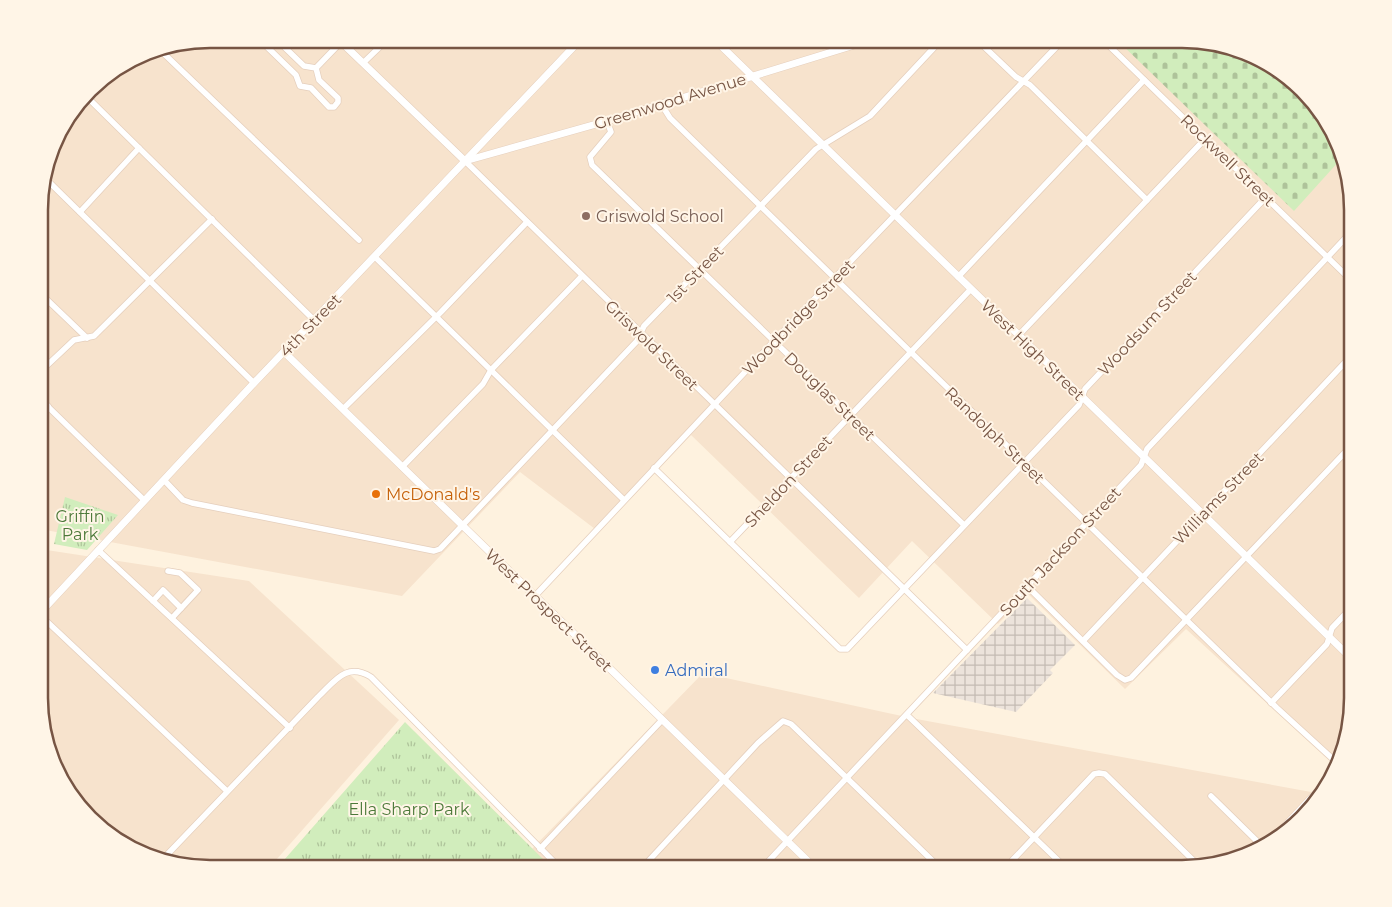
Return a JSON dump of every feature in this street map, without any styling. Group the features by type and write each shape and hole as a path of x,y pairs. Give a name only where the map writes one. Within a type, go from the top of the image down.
{"street":[{"path":"268,48 296,75 300,86 311,88 330,107 336,106 338,98 319,80 316,68"},
{"path":"285,48 304,66 316,68"},
{"path":"316,68 332,48"},
{"name":"Griswold Street","path":"347,48 967,650"},
{"path":"363,63 379,48"},
{"name":"4th Street","path":"48,605 254,383 573,48"},
{"name":"West High Street","path":"723,48 1344,652"},
{"name":"Greenwood Avenue","path":"465,162 608,121 844,48"},
{"name":"1st Street","path":"164,480 183,500 192,503 434,551 440,549 637,341 644,326 760,206 822,144 870,116 934,48"},
{"path":"986,48 1030,85 1147,200"},
{"name":"Woodbridge Street","path":"534,597 834,278 1055,48"},
{"name":"Rockwell Street","path":"1111,48 1344,273"},
{"path":"165,54 359,240"},
{"path":"296,75 304,66"},
{"path":"311,88 319,80"},
{"path":"958,277 1144,80"},
{"path":"91,100 314,320"},
{"name":"Randolph Street","path":"665,102 665,110 670,118 1271,703 1332,758"},
{"name":"Douglas Street","path":"608,121 611,132 590,157 590,162 963,524"},
{"path":"1018,336 1205,139"},
{"path":"80,212 139,148"},
{"path":"50,182 254,383"},
{"name":"Woodsum Street","path":"730,542 840,649 847,649 963,524 1079,405 1085,389 1266,197"},
{"path":"48,364 74,340 94,336 212,219"},
{"path":"343,409 436,317 527,222"},
{"name":"South Jackson Street","path":"770,859 1141,465 1146,449 1344,240"},
{"path":"375,257 624,500"},
{"path":"402,467 482,384 491,370 582,276"},
{"name":"Sheldon Street","path":"730,542 970,290"},
{"path":"48,301 87,338"},
{"name":"West Prospect Street","path":"284,352 806,859"},
{"name":"Williams Street","path":"1083,641 1344,364"},
{"path":"48,406 144,500"},
{"path":"1027,586 1125,680 1137,673 1344,454"},
{"path":"654,468 730,542"},
{"path":"98,550 290,728"},
{"path":"168,570 180,573 198,590 172,618"},
{"path":"153,600 162,590 181,608"},
{"path":"1271,703 1327,644 1332,628 1344,615"},
{"path":"48,622 228,791"},
{"path":"168,854 323,692 340,676 352,670 357,670 371,677 551,860"},
{"path":"907,715 1057,859"},
{"path":"540,849 662,720"},
{"path":"650,860 758,743 777,724 783,721 791,724 931,859"},
{"path":"1014,859 1094,774 1099,773 1105,774 1192,859"},
{"path":"1212,796 1257,841"}],"shaded area":[{"path":"199,48 1203,49 1224,53 1244,60 1272,75 1297,95 1323,129 1339,168 1344,199 1344,708 1341,729 1331,762 1186,629 1125,689 1028,594 998,624 912,541 859,598 691,435 599,532 520,472 402,596 48,530 49,189 53,168 64,138 81,111 103,88 129,69 158,56"},
{"path":"48,550 249,581 399,720 276,860 210,860 189,858 168,854 138,843 111,826 81,796 64,769 56,749 49,718 48,697"},
{"path":"1027,598 1075,645 1050,670 1053,673 1016,712 933,693"},
{"path":"703,673 911,718 1313,792 1289,819 1263,838 1234,851 1193,859 541,860 531,850"}],"green space":[{"path":"1125,48 1203,49 1224,53 1254,64 1272,75 1297,95 1323,129 1337,163 1294,211"},
{"name":"Griffin Park","path":"65,497 118,515 87,550 54,544"},
{"name":"Ella Sharp Park","path":"405,722 544,860 284,860"}],"place":[{"name":"Griswold School","path":"586,216"},
{"name":"McDonald's","path":"376,494"},
{"name":"Admiral","path":"655,670"}]}
